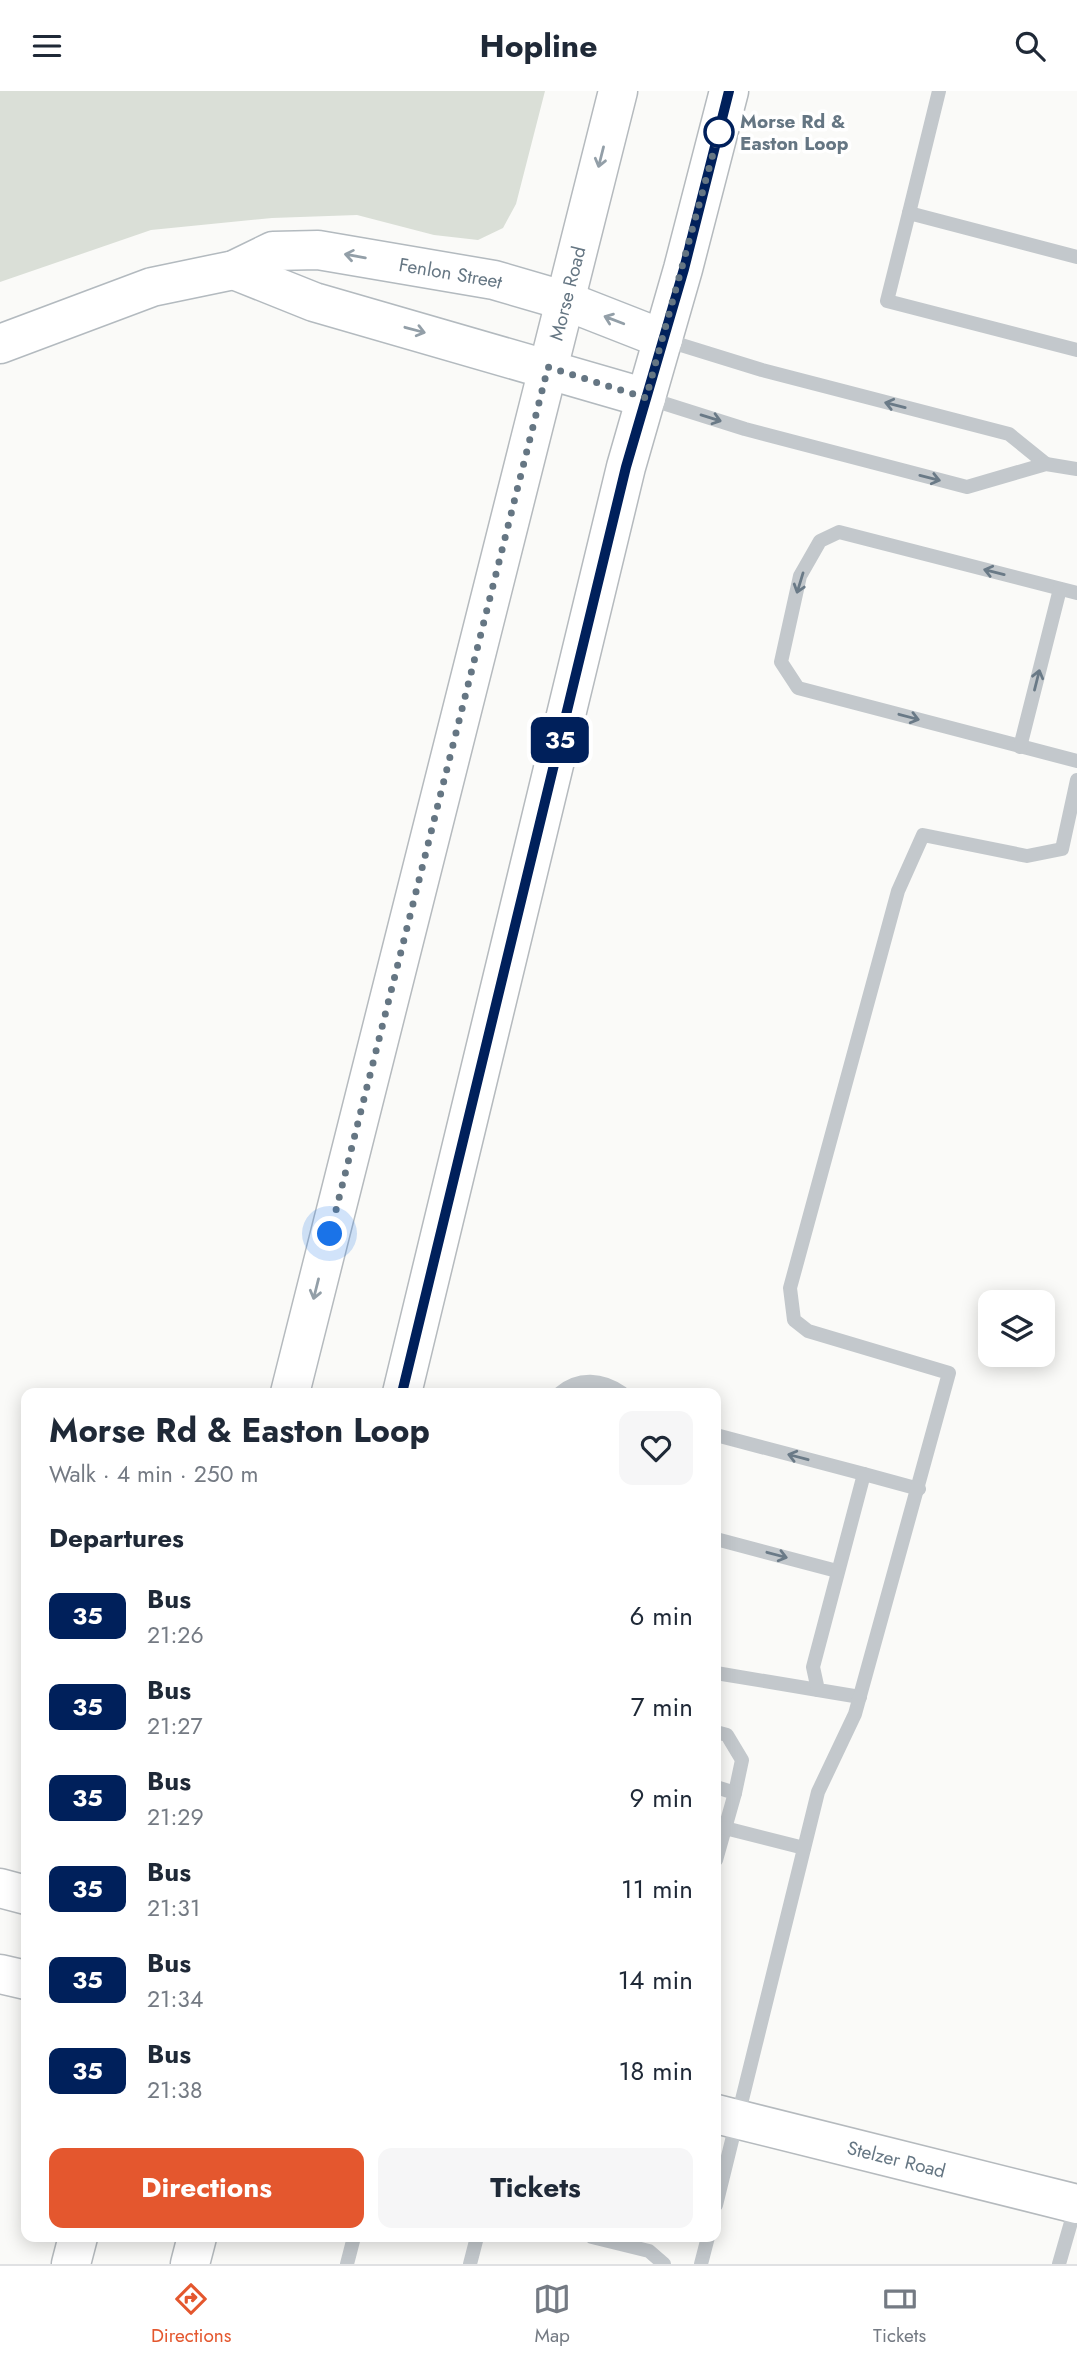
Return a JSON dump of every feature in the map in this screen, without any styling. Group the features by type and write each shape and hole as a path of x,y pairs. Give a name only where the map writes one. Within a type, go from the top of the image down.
{"main road":[{"name":"Morse Road","path":"291,1388 618,91"},
{"path":"403,1388 626,467 729,91"},
{"name":"Fenlon Street","path":"0,344 152,287 234,270 273,251 318,250 494,280 565,301 663,339"},
{"path":"234,270 314,302 548,367 646,398"},
{"path":"0,1888 21,1894"},
{"path":"0,1973 21,1979"},
{"name":"Stelzer Road","path":"727,2116 1077,2204"},
{"path":"71,2264 77,2242"},
{"path":"190,2264 196,2242"}],"lane":[{"path":"939,91 887,301 1077,350"},
{"path":"909,213 1077,257"},
{"path":"663,339 762,370 1009,434 1046,464"},
{"path":"646,398 745,429 967,487 1046,464 1077,469"},
{"path":"1077,593 839,532 820,541 800,576 781,662 798,688 1077,761"},
{"path":"1020,747 1060,589"},
{"path":"721,2165 727,2116 818,1792 855,1714 949,1373 808,1331 794,1320 790,1288 898,891 923,835 1027,856 1062,849 1077,780"},
{"path":"566,1388 572,1383 591,1381 614,1388"},
{"path":"721,1436 919,1489"},
{"path":"818,1690 813,1667 864,1474"},
{"path":"721,1540 838,1571"},
{"path":"721,1674 860,1697"},
{"path":"721,1733 727,1735 742,1760 721,1842"},
{"path":"721,1789 734,1793"},
{"path":"725,1828 804,1848"},
{"path":"1059,2264 1077,2204"},
{"path":"347,2264 353,2242"},
{"path":"470,2264 476,2242"},
{"path":"612,2242 649,2251 664,2264"},
{"path":"701,2264 707,2242"}],"shaded area":[{"path":"0,91 545,91 516,204 503,228 478,240 434,235 357,215 272,218 151,230 0,282"}],"bus line":[{"name":"35","path":"403,1388 626,467 684,269 729,91"}],"place":[{"name":"Morse Rd & Easton Loop","path":"719,132"}],"route":[{"path":"330,1234 548,367 646,398 684,269 719,132"}]}
